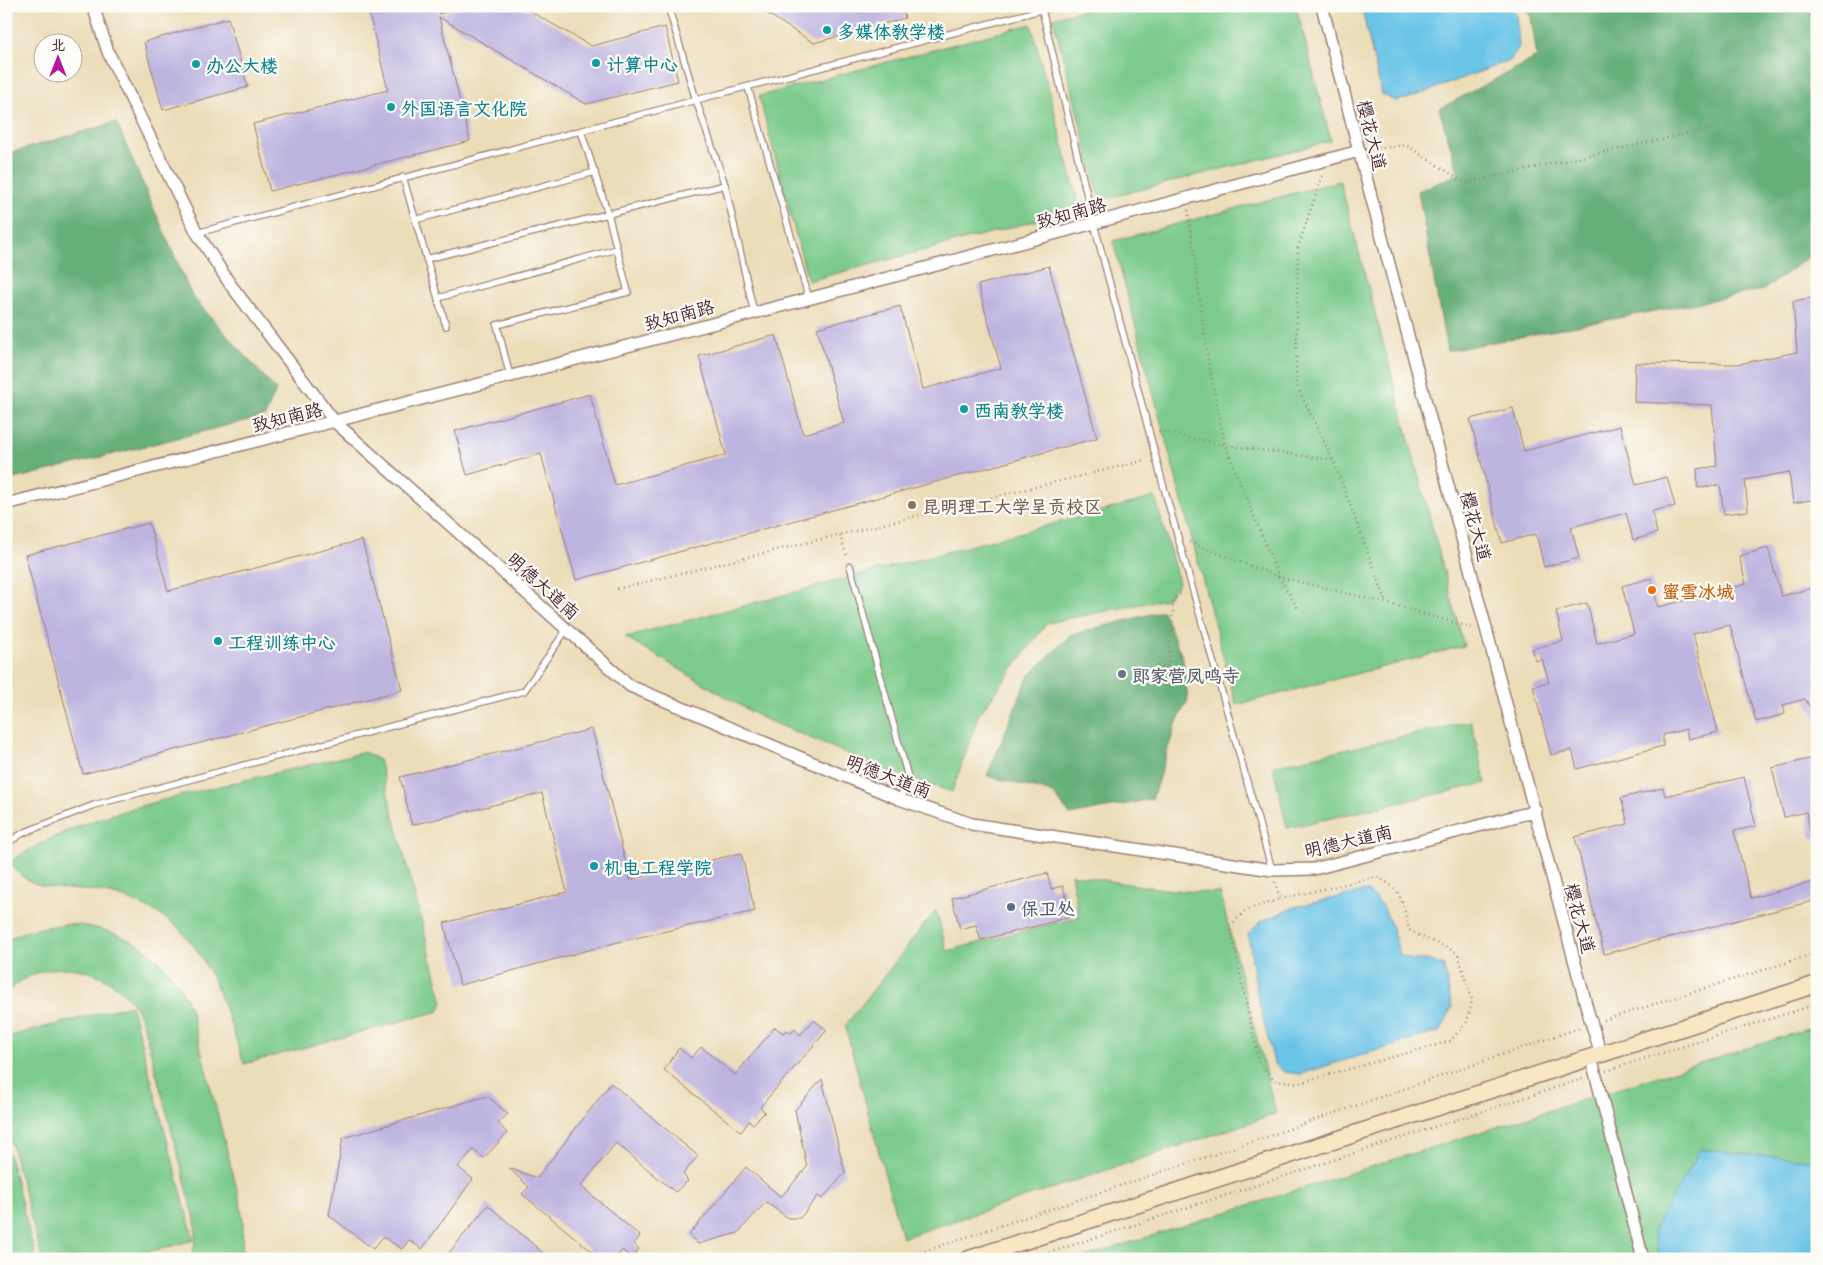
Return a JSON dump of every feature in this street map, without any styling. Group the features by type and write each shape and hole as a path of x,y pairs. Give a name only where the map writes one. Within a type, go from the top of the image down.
{"street":[{"name":"明德大道南","path":"94,6 108,52 197,233 230,284 336,422 630,686 899,799 972,824 1272,870 1314,869 1536,811"},
{"name":"樱花大道","path":"1322,6 1588,1012 1593,1024 1596,1056 1594,1075 1643,1259"},
{"name":"致知南路","path":"6,504 336,422 809,299 1094,224 1359,151"},
{"path":"968,1259 1817,984"}],"lane":[{"path":"668,6 696,100 725,185 754,313"},
{"path":"197,233 1056,6"},
{"path":"1042,10 1094,224 1190,584 1272,870"},
{"path":"748,87 809,299"},
{"path":"510,376 497,325 628,292 596,172 581,131"},
{"path":"415,220 596,172"},
{"path":"402,178 446,326"},
{"path":"426,260 725,185"},
{"path":"438,298 617,249"},
{"path":"850,566 908,781 899,799"},
{"path":"6,844 23,833 94,805 524,691 567,629"}],"path":[{"path":"1359,151 1406,145 1465,184 1718,127"},
{"path":"1327,160 1298,247 1296,384 1332,460 1386,603"},
{"path":"1186,199 1208,360 1225,445 1279,577 1299,610"},
{"path":"1149,428 1225,445 1332,460"},
{"path":"617,589 1157,457"},
{"path":"840,535 850,566"},
{"path":"1178,538 1279,577 1386,603 1488,633"},
{"path":"1157,666 1168,666 1174,600 1190,584"},
{"path":"1272,870 1280,898"},
{"path":"1376,877 1389,882 1401,895 1409,930 1426,940 1449,948 1458,954 1472,1000 1467,1022 1450,1041 1299,1083 1274,1080 1259,1063 1230,926 1246,910 1280,898 1376,877"},
{"path":"900,1259 1266,1137 1593,1024 1817,953"},
{"path":"1030,1259 1817,1004"}],"green space":[{"path":"1097,6 1296,6 1331,141 1100,200 1053,18"},
{"path":"1523,6 1817,6 1817,251 1763,290 1447,351 1418,191 1459,174 1439,109 1537,57 1531,17"},
{"path":"1031,24 1080,209 808,281 759,96"},
{"path":"116,122 192,296 276,390 265,416 6,481 6,154"},
{"path":"1340,181 1464,646 1236,705 1113,241"},
{"path":"1155,497 1179,583 1166,599 1047,623 979,714 952,792 891,772 760,717 625,637"},
{"path":"1163,611 1183,659 1188,700 1176,724 1152,799 1070,815 1053,793 987,776 1028,677 1070,635"},
{"path":"1471,721 1486,783 1287,828 1273,766"},
{"path":"364,752 379,760 443,1003 439,1011 244,1064 214,981 197,950 178,928 157,913 122,897 38,884 18,873 10,862 57,836 107,816 186,794"},
{"path":"1071,874 1182,891 1220,893 1276,1114 902,1238 845,1026 936,910 947,951 1079,917"},
{"path":"71,924 92,927 128,939 157,959 181,989 190,1008 240,1201 243,1222 242,1259 192,1259 196,1237 195,1219 143,1023 133,1004 119,988 102,977 82,970 62,968 42,971 23,980 6,994 6,940 38,929"},
{"path":"131,1005 194,1240 121,1259 42,1259 6,1124 6,1037"},
{"path":"1817,1026 1817,1259 1078,1259"},
{"path":"6,1143 35,1255 37,1259 6,1259"}],"water":[{"path":"1361,6 1509,6 1516,14 1519,46 1511,60 1407,99 1395,101 1382,94"},
{"path":"1366,891 1374,896 1385,911 1400,955 1411,960 1427,960 1444,966 1452,1007 1441,1031 1300,1074 1284,1072 1274,1063 1257,993 1248,934 1260,922 1295,907"},
{"path":"1700,1149 1817,1161 1817,1259 1660,1259 1653,1231"}],"building":[{"name":"外国语言文化院","path":"367,6 437,6 439,14 465,6 521,6 591,46 665,27 678,81 586,104 439,17 470,141 270,191 253,124 388,90"},
{"name":"多媒体教学楼","path":"755,6 902,6 905,18 814,43"},
{"name":"办公大楼","path":"228,18 248,87 163,110 144,42"},
{"name":"西南教学楼","path":"1049,266 1097,438 576,580 541,454 467,475 455,431 590,394 615,485 726,455 699,356 776,335 803,434 844,423 817,328 900,306 923,389 1001,368 978,285"},
{"path":"1817,297 1817,499 1793,503 1789,472 1745,480 1748,511 1724,514 1720,485 1698,488 1697,469 1717,466 1712,405 1634,402 1635,363 1738,364 1797,352 1793,301"},
{"path":"1513,408 1524,451 1620,426 1636,485 1667,477 1675,506 1652,511 1657,533 1633,540 1626,513 1571,527 1579,558 1544,567 1536,534 1502,543 1470,419"},
{"name":"工程训练中心","path":"149,523 168,591 362,540 402,690 83,774 25,555"},
{"path":"1768,548 1781,596 1817,587 1817,719 1805,699 1783,705 1785,714 1756,722 1730,625 1693,634 1718,732 1688,739 1686,729 1663,735 1663,746 1577,769 1572,750 1551,755 1533,686 1549,682 1542,659 1536,661 1532,649 1563,641 1556,611 1587,603 1597,643 1634,634 1622,586 1651,578 1658,607 1695,598 1746,584 1739,556"},
{"name":"机电工程学院","path":"592,729 630,880 741,853 755,911 622,941 460,985 444,923 567,892 542,793 412,825 400,777"},
{"path":"1817,757 1817,837 1812,838 1806,812 1784,817 1772,768"},
{"path":"1744,777 1756,826 1734,831 1751,898 1817,881 1817,900 1604,954 1575,837 1628,824 1621,798 1663,788 1665,796"},
{"name":"保卫处","path":"1047,873 1051,889 1063,886 1071,917 981,940 976,925 960,929 952,898"},
{"path":"814,1020 827,1030 760,1107 765,1112 753,1124 749,1121 741,1132 664,1070 679,1048 691,1058 701,1047 735,1075 775,1027 783,1033 787,1030 791,1033 795,1029 800,1035"},
{"path":"822,1079 845,1173 822,1199 818,1196 800,1218 788,1218 766,1202 738,1233 698,1244 689,1235 746,1167 781,1197 807,1167 795,1110"},
{"path":"611,1083 698,1156 683,1174 688,1181 675,1192 616,1143 581,1186 640,1236 634,1244 639,1249 632,1258 622,1250 616,1259 601,1259 522,1194 529,1187 509,1168 537,1178"},
{"path":"487,1096 508,1114 498,1123 507,1133 484,1158 473,1150 458,1167 473,1179 422,1249 409,1240 402,1249 383,1237 373,1249 329,1215 343,1138"},
{"path":"488,1205 550,1259 444,1259"}],"place":[{"name":"多媒体教学楼","path":"827,30"},
{"name":"计算中心","path":"596,63"},
{"name":"办公大楼","path":"196,64"},
{"name":"外国语言文化院","path":"391,107"},
{"name":"西南教学楼","path":"964,409"},
{"name":"昆明理工大学呈贡校区","path":"912,505"},
{"name":"蜜雪冰城","path":"1652,590"},
{"name":"工程训练中心","path":"218,641"},
{"name":"郎家营凤鸣寺","path":"1122,674"},
{"name":"机电工程学院","path":"594,866"},
{"name":"保卫处","path":"1011,907"}]}
